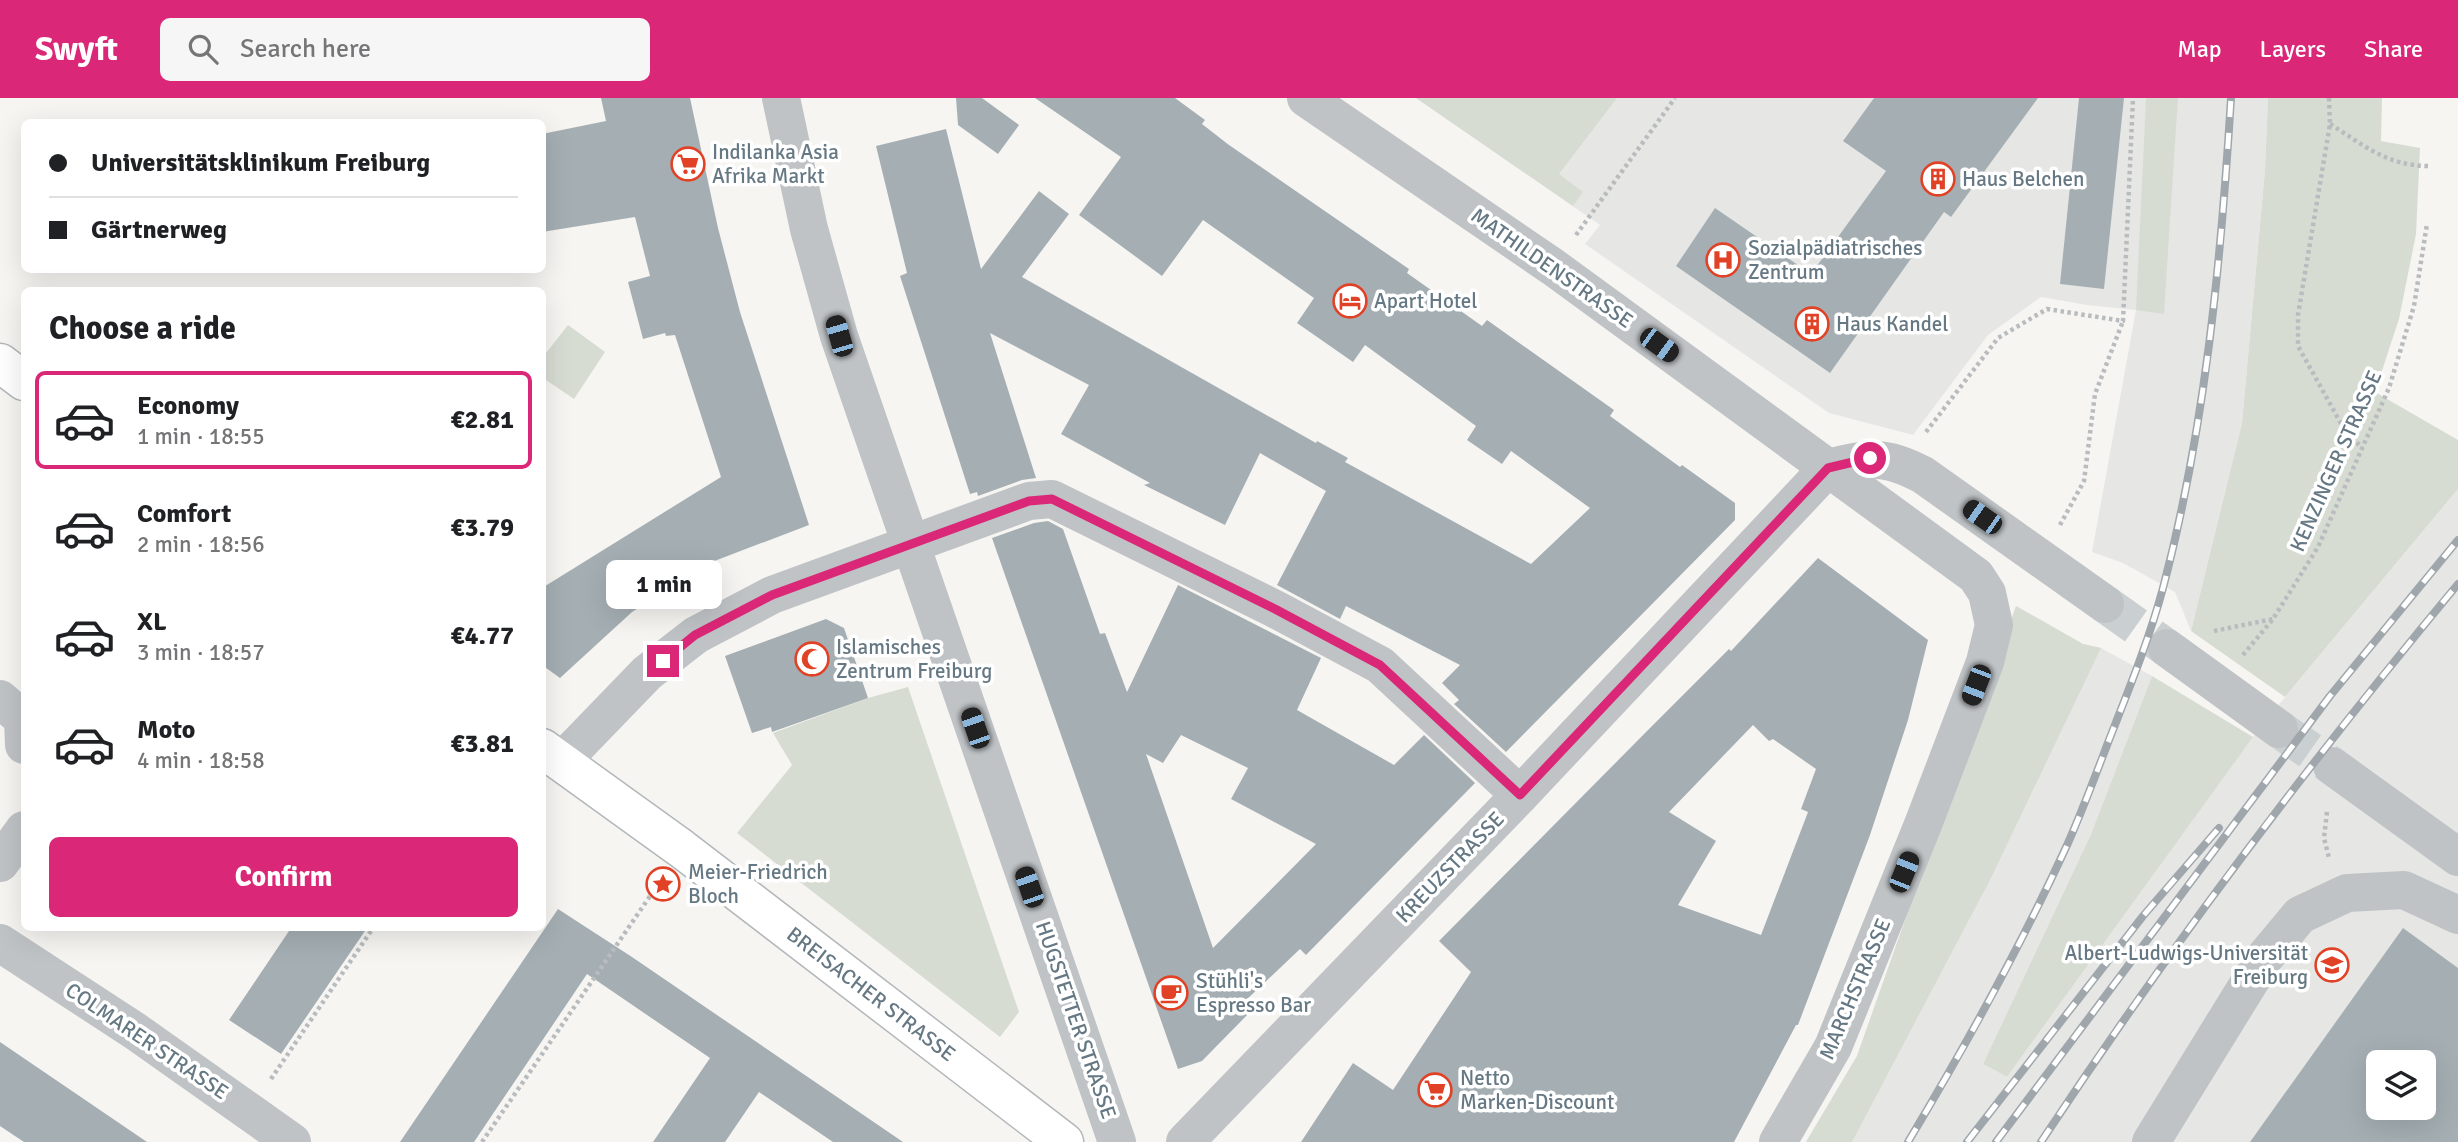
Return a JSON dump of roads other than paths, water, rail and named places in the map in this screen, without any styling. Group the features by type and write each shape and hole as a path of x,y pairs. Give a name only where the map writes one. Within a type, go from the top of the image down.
{"main road":[{"path":"0,363 21,379"},
{"name":"BREISACHER STRASSE","path":"552,755 682,849 1064,1142"}],"street":[{"name":"HUGSTETTER STRASSE","path":"781,98 809,229 839,336 1117,1142"},
{"name":"MATHILDENSTRASSE","path":"1306,98 1553,267 1976,576 1987,593"},
{"path":"1828,468 1870,458 1902,463 1923,475 2105,604"},
{"name":"KREUZSTRASSE","path":"1185,1142 1520,795 1828,468"},
{"path":"552,755 695,635 772,595 1029,501 1052,499 1275,609 1380,665 1520,795"},
{"name":"MARCHSTRASSE","path":"1778,1142 1833,1047 1943,773 1985,662 1994,625 1987,593"},
{"path":"2170,651 2279,729"},
{"path":"0,699 21,717"},
{"path":"2332,766 2458,857"},
{"path":"0,863 21,834"},
{"path":"2151,1142 2265,957 2300,915 2347,893 2404,890 2458,915"},
{"name":"COLMARER STRASSE","path":"0,943 135,1031 292,1142"}],"tunnel":[{"path":"2105,604 2167,648"},
{"path":"2279,729 2332,766"}],"railway":[{"path":"1908,1142 1992,995 2068,843 2131,683 2163,588 2190,467 2209,345 2231,98"},
{"path":"1996,1142 2330,696 2458,540"},
{"path":"2041,1142 2139,998 2242,857 2348,719 2458,584"},
{"path":"1967,1142 2143,916 2219,828"}],"place":[{"name":"Indilanka Asia Afrika Markt","path":"688,164"},
{"name":"Haus Belchen","path":"1938,179"},
{"name":"Sozialpädiatrisches Zentrum","path":"1723,260"},
{"name":"Apart Hotel","path":"1350,301"},
{"name":"Haus Kandel","path":"1812,324"},
{"name":"Islamisches Zentrum Freiburg","path":"812,659"},
{"name":"Meier-Friedrich Bloch","path":"663,884"},
{"name":"Albert-Ludwigs-Universität Freiburg","path":"2332,965"},
{"name":"Stühli's Espresso Bar","path":"1171,993"},
{"name":"Netto Marken-Discount","path":"1435,1090"}]}
